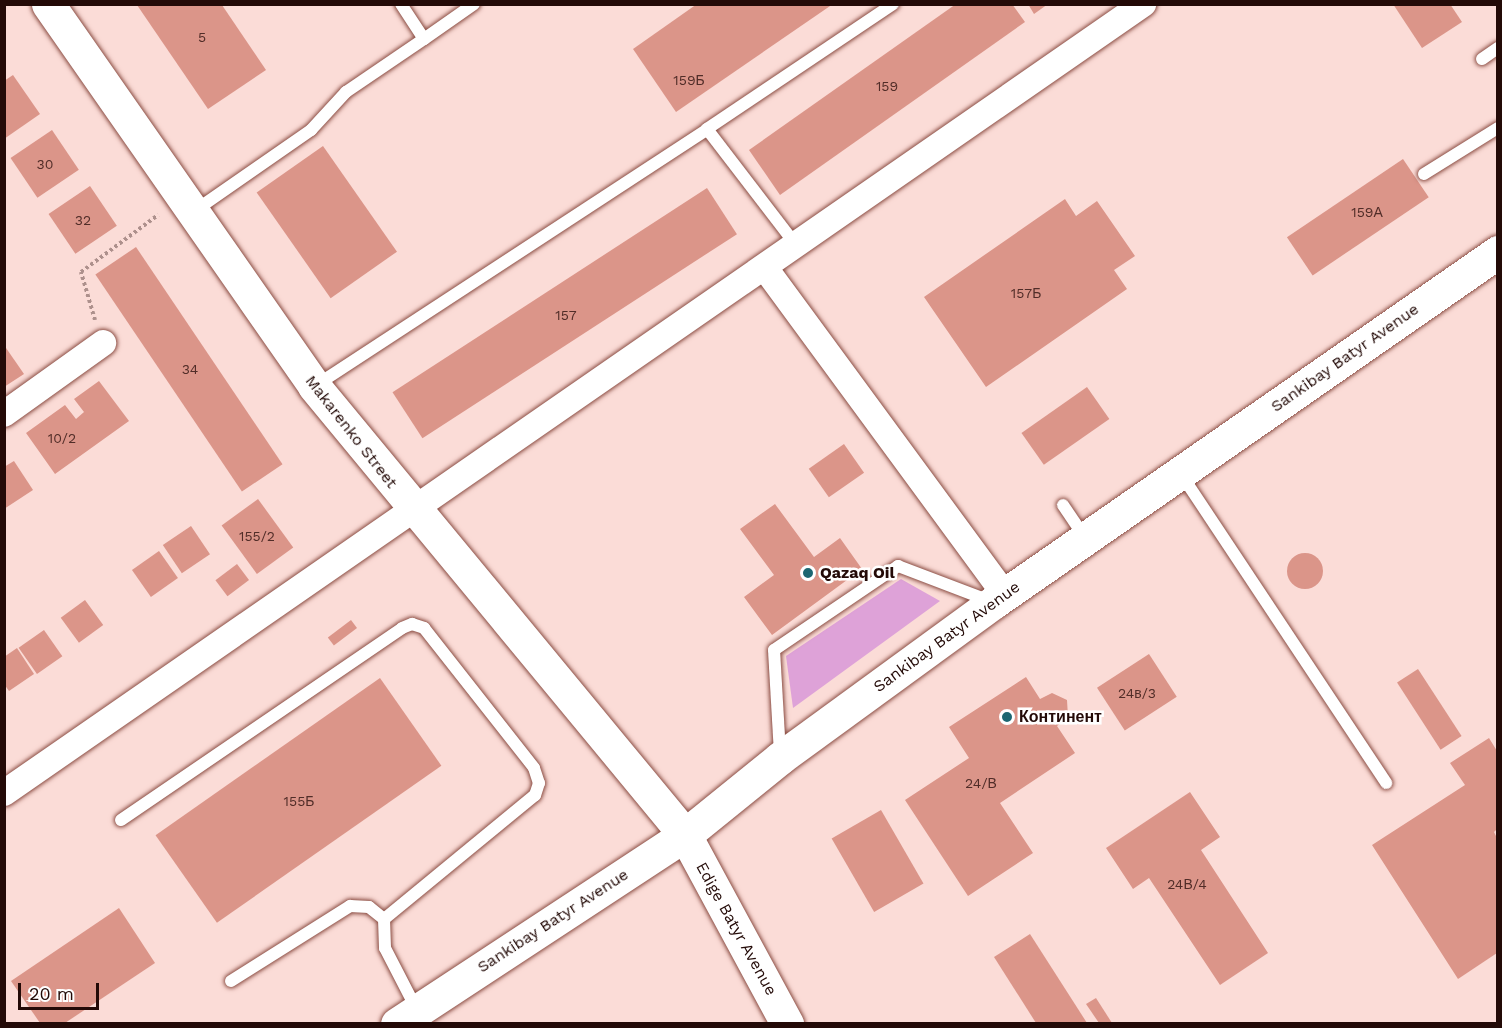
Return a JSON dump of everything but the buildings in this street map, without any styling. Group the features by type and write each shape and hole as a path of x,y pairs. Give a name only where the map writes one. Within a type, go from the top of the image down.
{"main road":[{"name":"Makarenko Street","path":"48,4 314,386 413,512 685,835"},
{"name":"Sankibay Batyr Avenue","path":"413,1019 685,835 780,758 1000,599 1497,252"},
{"name":"Edige Batyr Avenue","path":"685,835 787,1023"}],"street":[{"path":"4,793 413,512 1143,4"},
{"path":"765,268 1000,599"},
{"path":"4,414 103,343"}],"lane":[{"path":"401,4 424,39"},
{"path":"187,205 311,130 346,92 474,4"},
{"path":"314,386 707,129 893,4"},
{"path":"1482,58 1497,48"},
{"path":"1424,174 1497,128"},
{"path":"707,129 796,245"},
{"path":"1180,473 1386,783"},
{"path":"1063,504 1085,539"},
{"path":"780,758 774,650 898,566 1000,599"},
{"path":"121,820 402,628 412,624 424,628 534,768 539,783 535,795 384,919"},
{"path":"231,981 350,906 369,907 384,919 386,948 413,1019"}],"path":[{"path":"103,343 81,272 187,205"}],"shaded area":[{"path":"901,579 940,601 793,708 786,656"}],"place":[{"name":"Qazaq Oil","path":"808,573"},
{"name":"Континент","path":"1007,717"}]}
